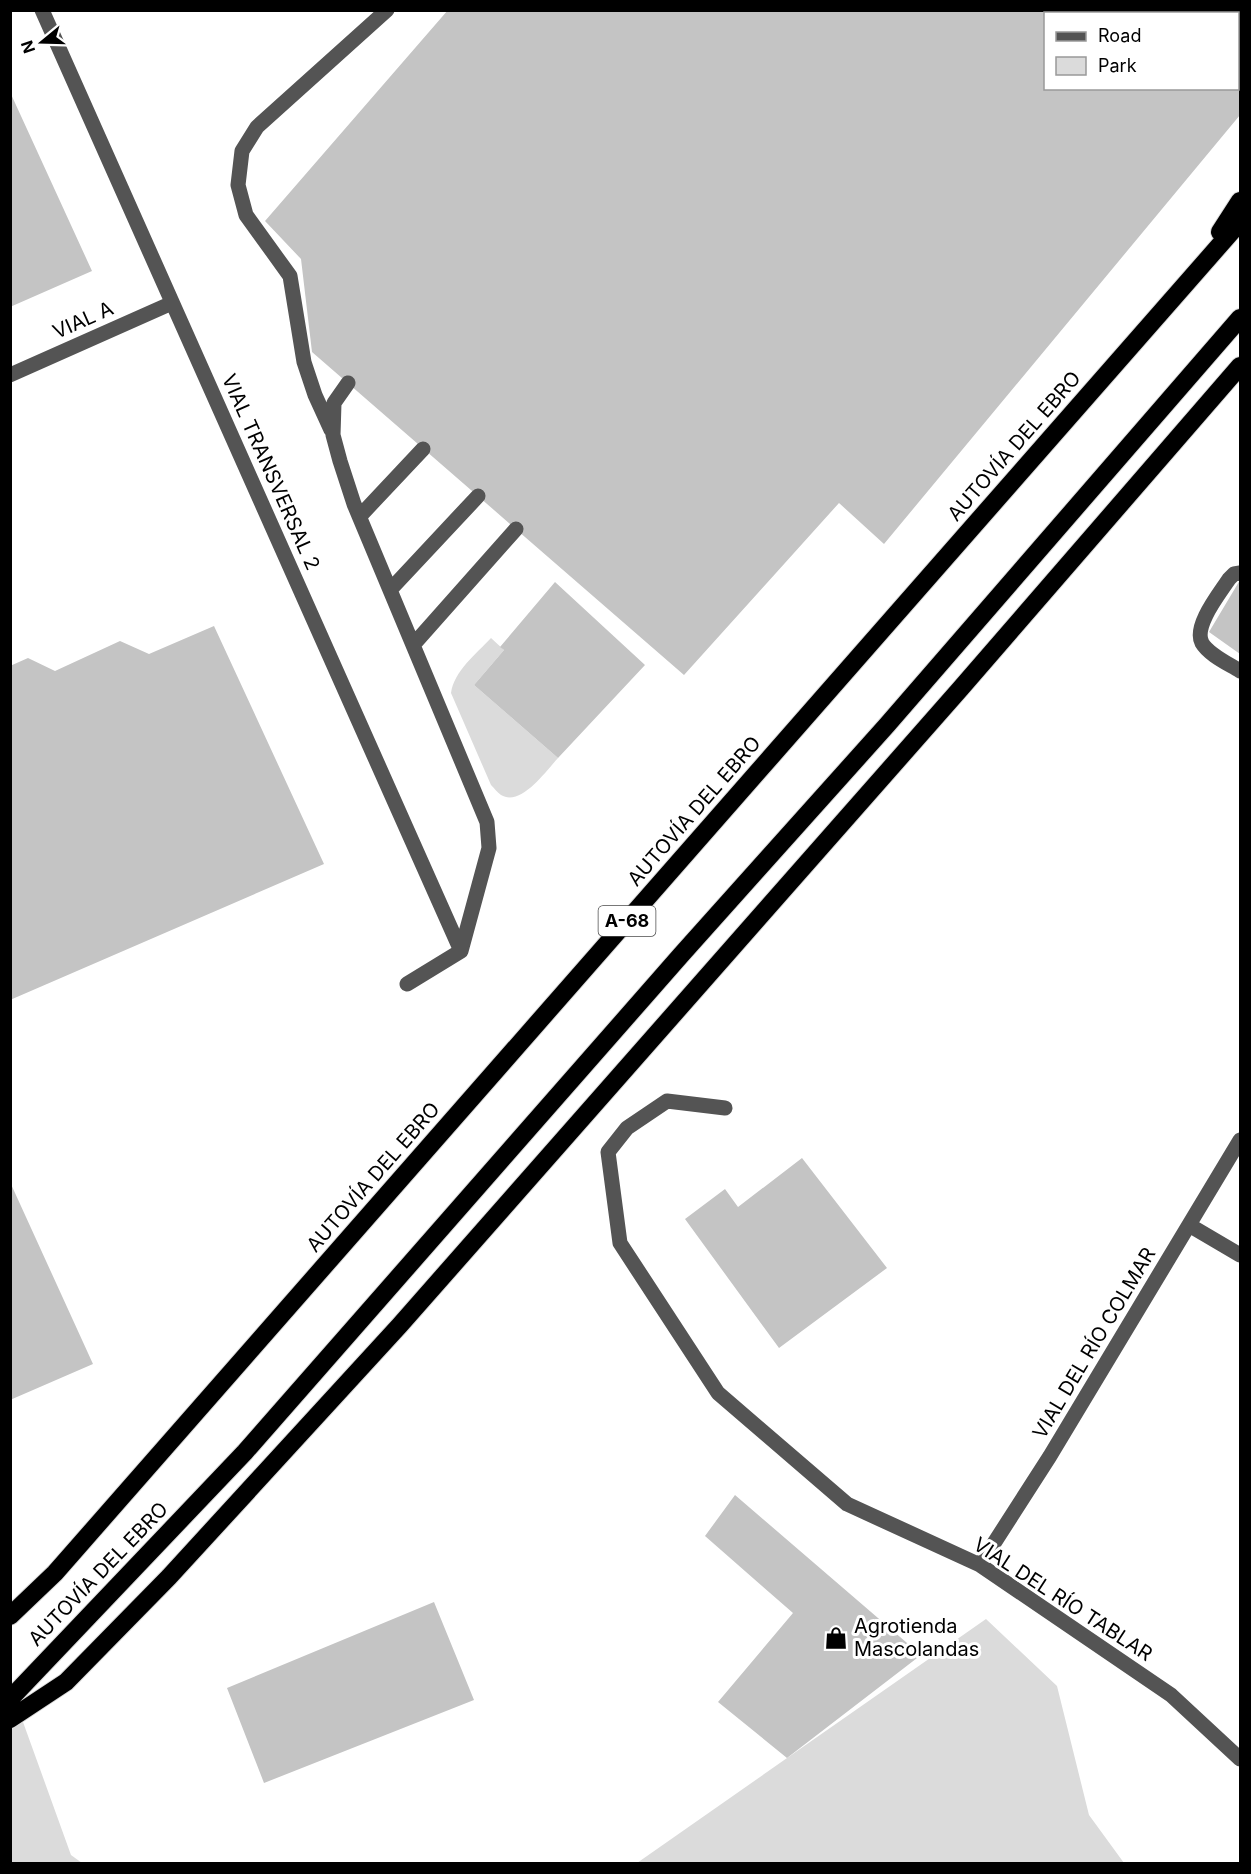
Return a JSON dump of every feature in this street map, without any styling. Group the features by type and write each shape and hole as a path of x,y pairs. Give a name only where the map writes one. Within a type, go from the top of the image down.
{"highway":[{"path":"1182,290 1240,201"},
{"name":"AUTOVÍA DEL EBRO","path":"10,1616 63,1564 1240,222"},
{"name":"AUTOVÍA DEL EBRO","path":"10,1699 245,1452 681,955 887,725 1240,318"},
{"path":"10,1719 66,1682 74,1674 169,1577 400,1325 961,688 1240,366"}],"street":[{"name":"VIAL TRANSVERSAL 2","path":"42,10 461,951"},
{"path":"387,10 257,127 242,150 238,185 246,215 290,276 304,362 315,395 333,435 360,516 487,822 489,848 461,951 407,984"},
{"name":"VIAL A","path":"10,375 172,303"},
{"path":"333,435 334,403 348,384"},
{"path":"360,516 423,449"},
{"path":"391,589 478,496"},
{"path":"414,644 516,530"},
{"path":"1240,573 1234,574 1229,579 1205,618 1199,633 1202,643 1209,651 1240,671"},
{"name":"VIAL DEL RÍO TABLAR","path":"725,1108 668,1101 627,1128 608,1152 620,1243 718,1393 847,1504 980,1565 1171,1695 1240,1759"},
{"name":"VIAL DEL RÍO COLMAR","path":"980,1565 1050,1456 1240,1140"},
{"path":"1189,1225 1240,1255"}],"green space":[{"path":"491,638 504,650 474,685 558,758 540,779 517,796 501,795 491,785 451,693 461,670"},
{"path":"986,1619 1057,1686 1089,1815 1124,1863 637,1863"},
{"path":"10,1686 71,1855 82,1863 11,1863"}],"building":[{"path":"448,10 1240,10 1240,115 884,544 839,503 684,675 312,352 301,259 265,221"},
{"path":"10,92 92,271 10,307"},
{"path":"1240,580 1240,654 1209,632"},
{"path":"555,582 645,665 558,758 474,685 504,650 500,647"},
{"path":"214,626 324,864 10,1000 10,666 28,658 55,671 120,641 149,654"},
{"path":"802,1158 887,1268 779,1348 685,1219 725,1189 738,1207"},
{"path":"10,1182 93,1364 10,1400"},
{"name":"Agrotienda Mascolandas","path":"735,1495 921,1655 787,1758 718,1702 793,1613 705,1536"},
{"path":"434,1602 474,1700 264,1783 227,1688"}],"place":[{"name":"Agrotienda Mascolandas","path":"836,1638"}]}
